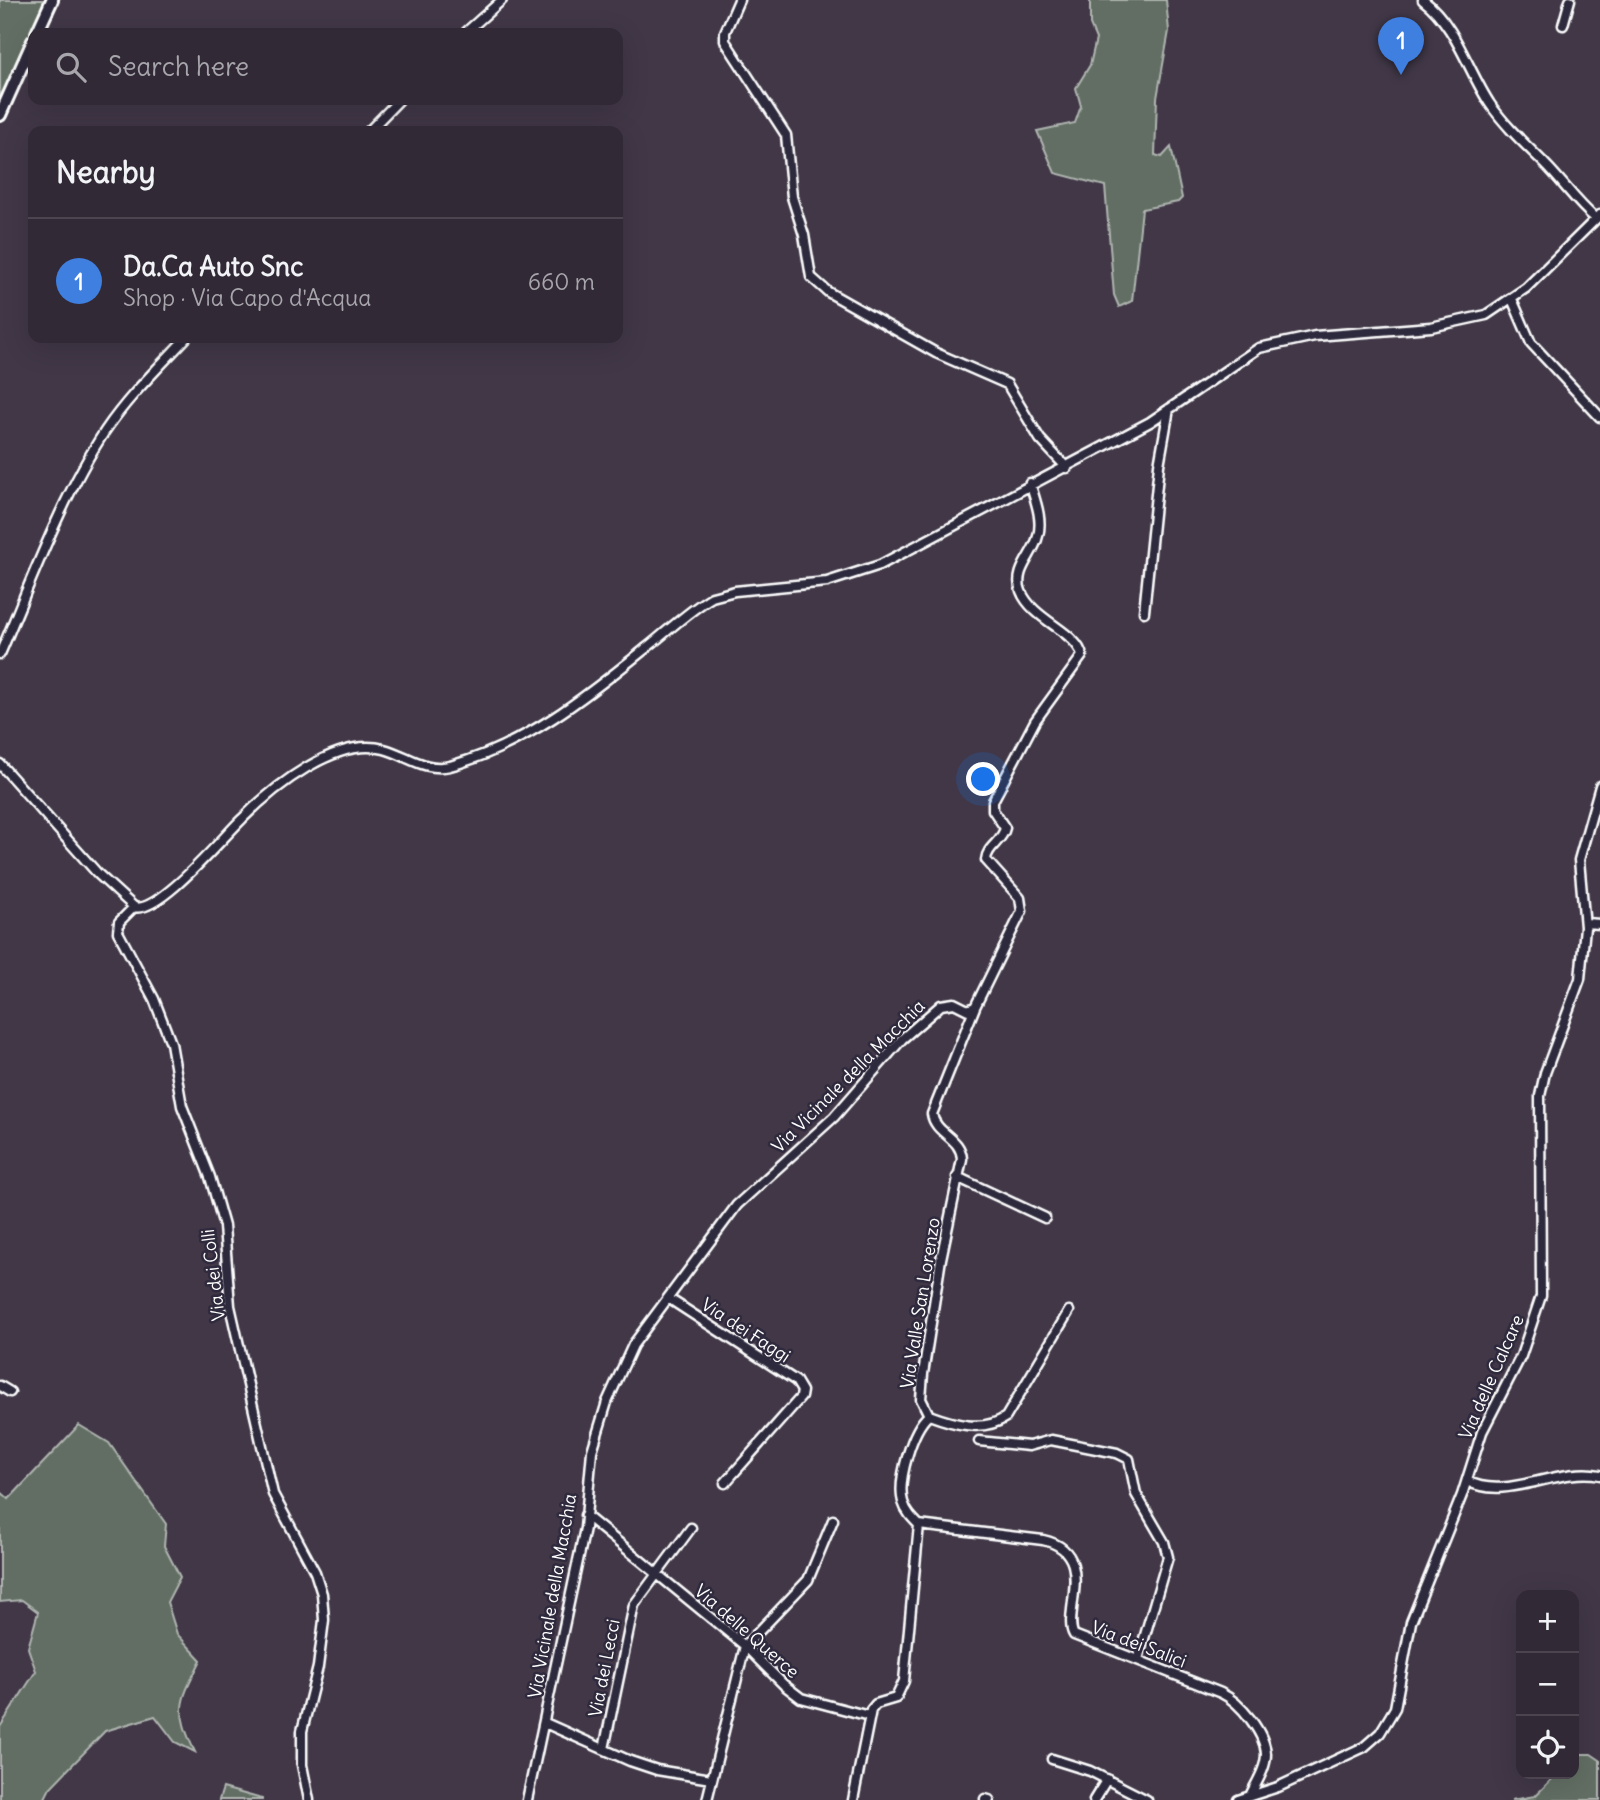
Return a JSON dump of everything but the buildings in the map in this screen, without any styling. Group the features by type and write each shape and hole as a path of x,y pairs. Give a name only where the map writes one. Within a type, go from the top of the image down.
{"main road":[{"path":"39,28 52,0"},
{"path":"0,115 28,52"}],"street":[{"path":"471,28 502,0"},
{"path":"739,0 726,30 725,41 786,135 792,197 805,240 807,267 811,277 831,294 951,360 1007,384 1036,433 1067,468"},
{"path":"0,764 98,874 134,907 145,908 165,896 265,796 315,764 368,747 391,751 433,768 482,754 567,710 712,597 734,591 814,585 867,570 906,553 1030,483 1067,468 1169,410 1240,358 1264,346 1315,336 1457,324 1491,313 1512,299 1598,217 1575,202 1546,165 1512,132 1490,104 1447,28 1423,0"},
{"path":"1563,25 1570,0"},
{"path":"374,126 394,105"},
{"path":"1512,299 1531,343 1600,417"},
{"path":"0,654 49,541 99,442 128,401 181,343"},
{"path":"1144,612 1159,465 1169,410"},
{"path":"975,1007 1023,909 1020,898 986,860 986,854 1003,836 1005,828 993,810 993,799 1039,714 1082,656 1078,644 1036,613 1020,588 1019,575 1036,542 1039,529 1030,483"},
{"name":"Via delle Calcare","path":"1238,1800 1278,1787 1364,1747 1388,1722 1401,1689 1411,1622 1467,1481 1482,1432 1521,1356 1541,1296 1540,1096 1545,1073 1579,985 1585,923 1578,864 1600,786"},
{"name":"Via dei Colli","path":"134,907 119,922 118,932 154,999 172,1046 182,1106 213,1183 224,1226 230,1306 273,1494 315,1572 322,1594 324,1620 318,1667 302,1731 302,1765 309,1800"},
{"path":"1585,923 1600,924"},
{"name":"Via Vicinale della Macchia","path":"527,1800 545,1723 585,1515 592,1451 607,1402 638,1336 737,1205 834,1117 902,1039 941,1005 954,1003 968,1010 975,1007"},
{"name":"Via Valle San Lorenzo","path":"929,1415 922,1402 921,1389 962,1159 961,1149 936,1125 932,1114 975,1007"},
{"path":"957,1177 1045,1218"},
{"name":"Via dei Faggi","path":"668,1298 796,1381 802,1391 725,1483"},
{"path":"853,1800 869,1716 876,1704 896,1698 904,1684 919,1525 905,1507 902,1490 915,1432 929,1415 962,1425 993,1423 1003,1419 1014,1408 1069,1311"},
{"path":"0,1386 10,1392"},
{"path":"979,1441 1029,1446 1047,1440 1117,1453 1129,1459 1136,1494 1164,1542 1168,1557 1138,1659"},
{"path":"1467,1481 1491,1488 1579,1473 1600,1475"},
{"name":"Via delle Querce","path":"585,1515 745,1646 801,1698 869,1716"},
{"path":"707,1800 745,1646 808,1580 832,1520"},
{"name":"Via dei Salici","path":"919,1525 1043,1539 1058,1545 1066,1552 1075,1581 1072,1633 1225,1694 1239,1705 1259,1736 1266,1754 1262,1771 1250,1796"},
{"name":"Via dei Lecci","path":"604,1749 631,1615 640,1594 691,1528"},
{"path":"545,1723 657,1770 711,1779"},
{"path":"1052,1759 1107,1779 1147,1800"},
{"path":"1094,1800 1107,1779"}],"green space":[{"path":"0,0 46,0 34,28 28,28 28,41 0,104"},
{"path":"1090,0 1166,0 1169,31 1157,98 1155,155 1162,157 1171,147 1182,198 1178,202 1142,209 1132,301 1119,307 1114,295 1105,186 1055,173 1037,131 1075,123 1081,106 1076,88 1090,65 1096,39 1090,25"},
{"path":"79,1425 109,1443 166,1524 164,1546 180,1577 167,1602 177,1634 201,1660 182,1705 184,1725 195,1752 175,1742 155,1716 105,1731 50,1788 44,1800 0,1800 0,1727 36,1671 28,1648 38,1612 22,1600 0,1602 0,1491 9,1499"},
{"path":"1579,1754 1591,1754 1600,1760 1600,1800 1511,1800 1535,1796 1552,1779 1579,1779"},
{"path":"223,1788 262,1799 262,1800 219,1800"}],"place":[{"name":"Da.Ca Auto Snc","path":"1401,75"}]}
